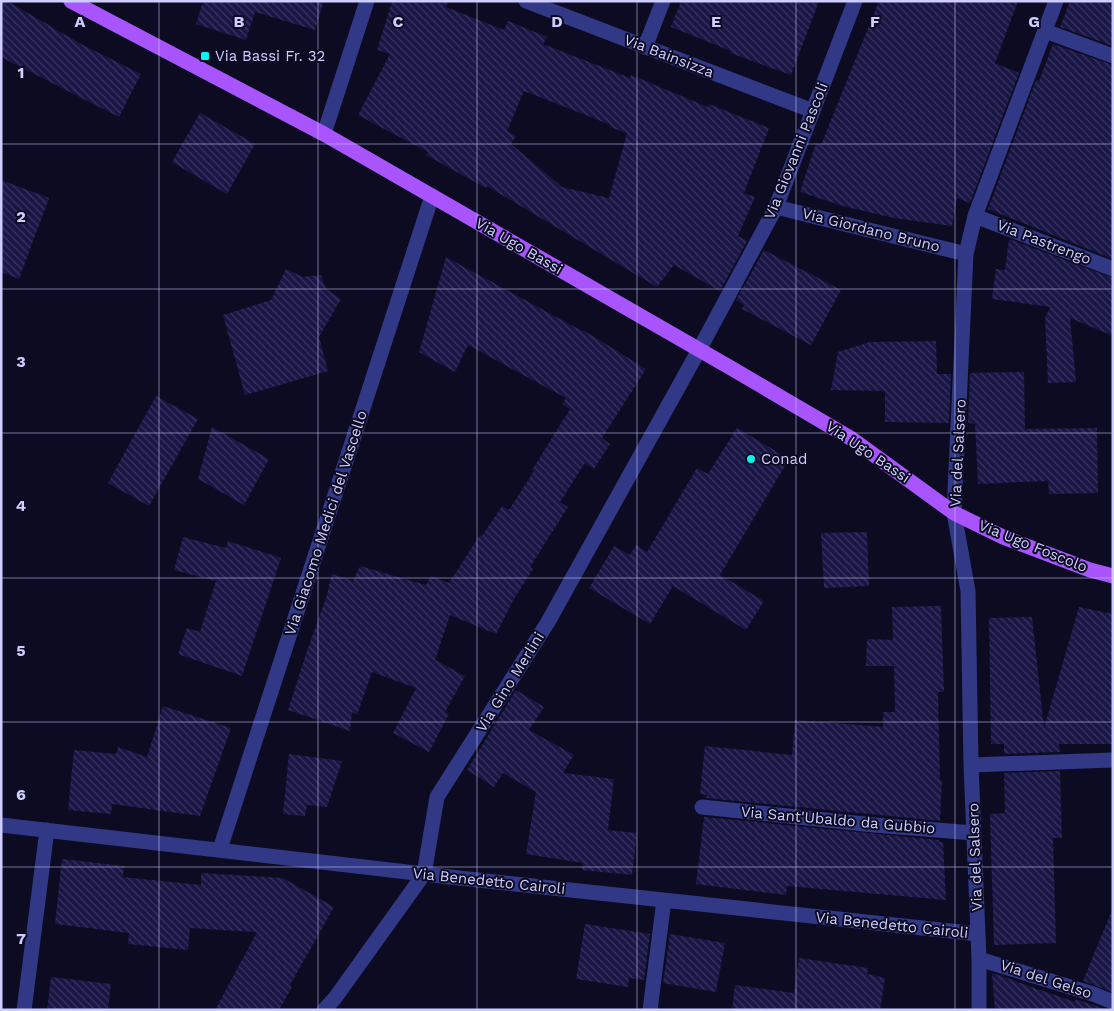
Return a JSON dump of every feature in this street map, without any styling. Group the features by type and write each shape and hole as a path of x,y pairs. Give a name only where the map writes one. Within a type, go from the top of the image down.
{"main road":[{"name":"Via Ugo Bassi","path":"71,1 324,134 699,350 852,439 954,513"},
{"name":"Via Ugo Foscolo","path":"954,513 1003,537 1090,570 1113,576"}],"street":[{"path":"324,134 366,1"},
{"name":"Via Bainsizza","path":"526,1 813,112"},
{"path":"645,47 663,1"},
{"name":"Via Giovanni Pascoli","path":"699,350 776,207 854,1"},
{"name":"Via del Salsero","path":"979,1010 979,959 971,765 968,590 954,513 966,254 975,216 1056,1"},
{"path":"1045,31 1113,56"},
{"name":"Via Giacomo Medici del Vascello","path":"220,850 432,196"},
{"name":"Via Giordano Bruno","path":"776,207 966,254"},
{"name":"Via Pastrengo","path":"975,216 1113,269"},
{"name":"Via Gino Merlini","path":"324,1010 335,998 424,874 437,797 548,622 699,350"},
{"path":"971,765 1113,760"},
{"name":"Via Sant'Ubaldo da Gubbio","path":"702,807 874,825 974,833"},
{"name":"Via Benedetto Cairoli","path":"1,825 424,874 978,934"},
{"path":"24,1010 47,830"},
{"path":"650,1010 664,900"},
{"name":"Via del Gelso","path":"979,959 1093,994 1113,1002"}],"building":[{"path":"1,1 7,1 83,45 141,74 119,117 1,57"},
{"path":"203,1 324,1 315,30 255,12 246,40 196,24"},
{"path":"392,1 448,1 446,7 504,30 508,21 547,37 543,44 630,78 631,75 708,107 709,104 769,128 744,193 755,197 738,236 747,241 720,291 674,265 657,287 487,186 486,188 426,155 428,152 358,115 390,54 377,50","holes":["524,91 611,125 610,127 627,133 609,198 562,187 511,144 516,136 507,131"]},
{"path":"681,1 819,1 791,75 730,53 731,51 671,27"},
{"path":"879,1 1018,1 995,63 1019,73 970,203 957,198 952,226 894,218 843,206 800,192 816,143 821,145"},
{"path":"1070,1 1113,1 1113,46 1060,27"},
{"path":"1053,44 1113,65 1113,259 988,209 1036,80 1039,81"},
{"path":"200,113 255,144 227,194 172,162"},
{"path":"1,180 49,198 19,279 1,272"},
{"path":"1009,239 1113,278 1113,336 1070,318 1076,382 1048,383 1045,318 1050,307 992,299 996,269 1005,270"},
{"path":"764,250 841,290 811,345 742,309 744,305 736,300"},
{"path":"446,257 583,330 646,369 602,438 610,444 594,469 585,463 560,502 568,507 530,567 533,569 514,599 496,634 450,615 435,660 465,676 445,712 449,714 429,752 393,733 416,688 372,672 357,715 352,712 350,731 288,710 326,598 332,574 353,581 360,566 426,585 431,576 449,583 480,535 482,536 502,506 509,510 570,409 562,404 566,398 468,345 455,372 419,352"},
{"path":"286,269 303,277 321,275 326,289 341,299 319,337 328,371 245,395 223,315 271,300"},
{"path":"936,341 937,374 951,374 949,423 885,422 885,391 831,390 838,352 870,342"},
{"path":"1024,372 1025,429 1097,428 1098,493 1049,494 1048,481 978,484 975,424 968,423 970,373"},
{"path":"156,396 198,419 149,506 108,483"},
{"path":"212,427 269,459 244,505 198,479"},
{"path":"737,428 789,459 720,575 764,601 746,630 673,586 650,624 589,588 614,546 630,555 636,545 647,552 697,468 708,474"},
{"path":"867,532 869,586 824,588 821,533"},
{"path":"183,537 226,548 228,541 281,558 242,676 178,654 187,628 200,632 216,581 174,570"},
{"path":"941,606 944,692 938,692 940,780 942,780 940,821 706,798 707,795 700,794 705,746 792,755 795,720 883,727 883,712 895,712 894,666 866,666 867,639 893,640 892,607"},
{"path":"1079,607 1113,614 1113,744 1059,744 1060,752 1004,754 1004,744 991,744 989,618 1032,617 1044,728"},
{"path":"516,690 544,707 529,730 574,755 563,773 614,779 608,830 637,833 632,875 582,870 583,863 526,854 536,792 503,773 494,787 467,770"},
{"path":"163,706 231,728 200,816 112,804 111,814 68,810 74,750 116,754 118,747 147,757"},
{"path":"289,754 342,761 327,807 307,805 305,816 283,814"},
{"path":"1060,771 1062,838 1053,838 1056,943 994,945 990,814 1005,813 1004,773"},
{"path":"704,817 939,840 939,842 943,842 946,900 787,886 786,895 696,884"},
{"path":"62,859 124,866 123,877 201,885 201,873 283,878 334,907 290,985 292,987 279,1010 215,1010 257,932 190,928 188,950 128,944 129,933 55,924"},
{"path":"1113,910 1113,992 1083,981"},
{"path":"585,924 650,934 644,980 629,978 628,987 576,979"},
{"path":"670,934 725,943 716,992 663,983"},
{"path":"799,958 868,968 867,974 885,978 880,1010 732,1010 735,985 794,993"},
{"path":"992,973 1075,1002 1076,999 1107,1010 995,1010"},
{"path":"51,977 111,984 108,1010 47,1010"}],"place":[{"name":"Via Bassi Fr. 32","path":"205,56"},
{"name":"Conad","path":"751,459"}]}
